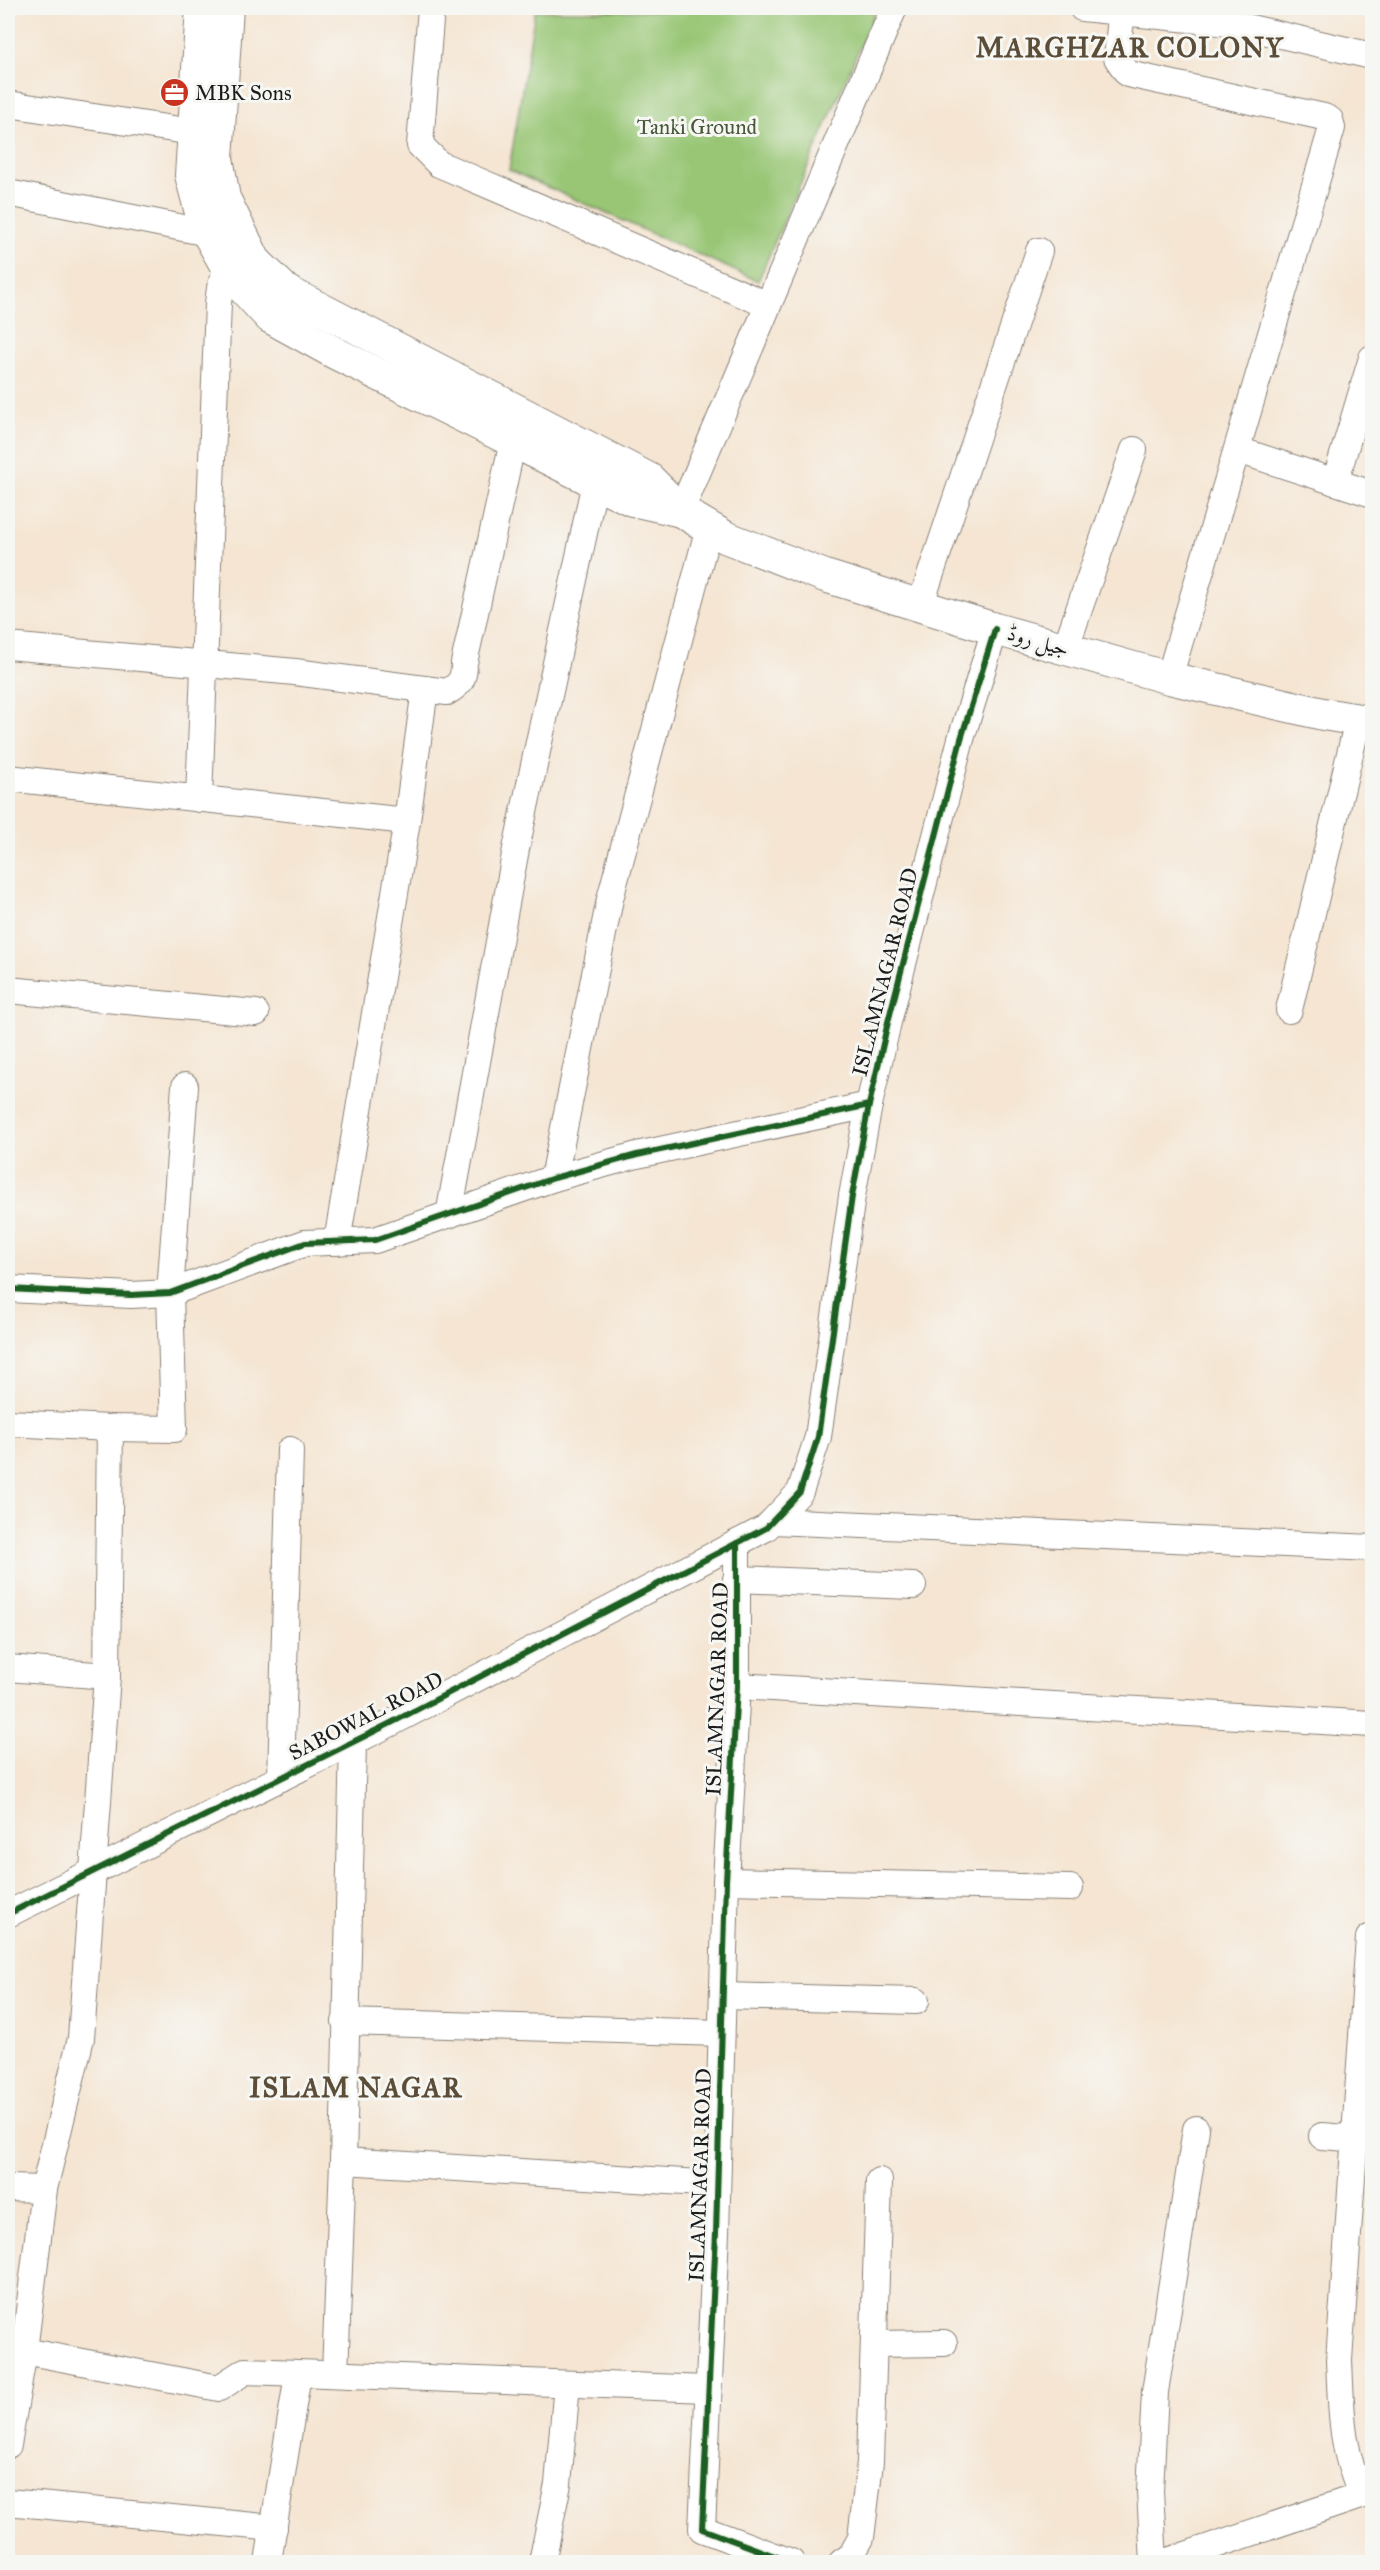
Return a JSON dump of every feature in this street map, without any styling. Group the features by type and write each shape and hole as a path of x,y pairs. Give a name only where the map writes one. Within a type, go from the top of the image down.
{"main road":[{"path":"202,8 191,176 222,244 232,276 270,316 337,354 632,500 681,511"},
{"path":"222,244 224,198 217,158 227,8"},
{"path":"222,244 255,261 286,291 649,479 681,511"},
{"name":"جیل روڈ","path":"681,511 725,537 825,576 920,606 1065,650 1169,678 1365,721"}],"street":[{"path":"431,8 420,145 440,164 768,305"},
{"path":"681,511 894,8"},
{"path":"1082,8 1230,23 1372,56"},
{"path":"1124,12 1117,58 1128,74 1324,117 1330,120 1332,128 1169,678"},
{"path":"8,104 193,132"},
{"path":"8,193 222,244 199,799"},
{"path":"920,606 1040,251"},
{"path":"1335,482 1372,358"},
{"path":"8,646 295,672 447,692 460,684 464,676 464,663 513,441"},
{"path":"1065,650 1134,450"},
{"path":"1238,450 1372,494"},
{"path":"449,1215 516,849 595,482"},
{"path":"554,1178 610,899 709,527"},
{"name":"ISLAMNAGAR ROAD","path":"791,2562 702,2529 717,2184 726,1881 737,1686 738,1543 766,1528 801,1492 818,1437 852,1196 869,1105 958,751 995,629"},
{"path":"337,1242 407,821 425,689"},
{"path":"1288,1010 1365,721"},
{"path":"8,778 407,821"},
{"path":"8,990 256,1013"},
{"path":"8,1423 174,1429 170,1293 185,1086"},
{"path":"8,1289 131,1295 170,1293 305,1243 375,1240 554,1178 638,1155 869,1105"},
{"path":"8,2438 24,2351 44,2189 81,2038 107,1676 110,1428"},
{"path":"281,1778 290,1450"},
{"path":"773,1521 1372,1548"},
{"name":"SABOWAL ROAD","path":"8,1914 353,1743 738,1543"},
{"path":"736,1579 913,1586"},
{"path":"8,1668 107,1676"},
{"path":"737,1686 1372,1724"},
{"path":"335,2374 343,2161 353,1743"},
{"path":"726,1881 1070,1888"},
{"path":"1165,2562 1367,2493 1353,2477 1342,2415 1339,2360 1363,2139 1370,1938"},
{"path":"723,1996 916,2001"},
{"path":"345,2022 721,2033"},
{"path":"1154,2562 1150,2491 1155,2392 1196,2129"},
{"path":"1322,2136 1363,2139"},
{"path":"343,2161 717,2184"},
{"path":"842,2562 851,2556 861,2538 870,2462 879,2181"},
{"path":"8,2188 44,2189"},
{"path":"875,2344 944,2343"},
{"path":"24,2351 219,2388 246,2371 707,2389"},
{"path":"268,2562 298,2374"},
{"path":"542,2562 558,2484 567,2384"},
{"path":"8,2502 274,2528"}],"green space":[{"name":"Tanki Ground","path":"876,10 758,281 509,170 535,11"}],"cycle path":[{"path":"8,1914 389,1724 766,1528 800,1492 818,1437 852,1196 869,1105 888,1022 961,739 995,629"},
{"path":"8,1289 131,1295 170,1293 305,1243 375,1240 554,1178 637,1155 869,1105"},
{"path":"737,1543 737,1686 726,1881 716,2233 702,2529 791,2562"}],"place":[{"name":"MBK Sons","path":"174,93"}],"district":[{"name":"MARGHZAR COLONY","path":"1130,48"},
{"name":"ISLAM NAGAR","path":"356,2088"}]}
